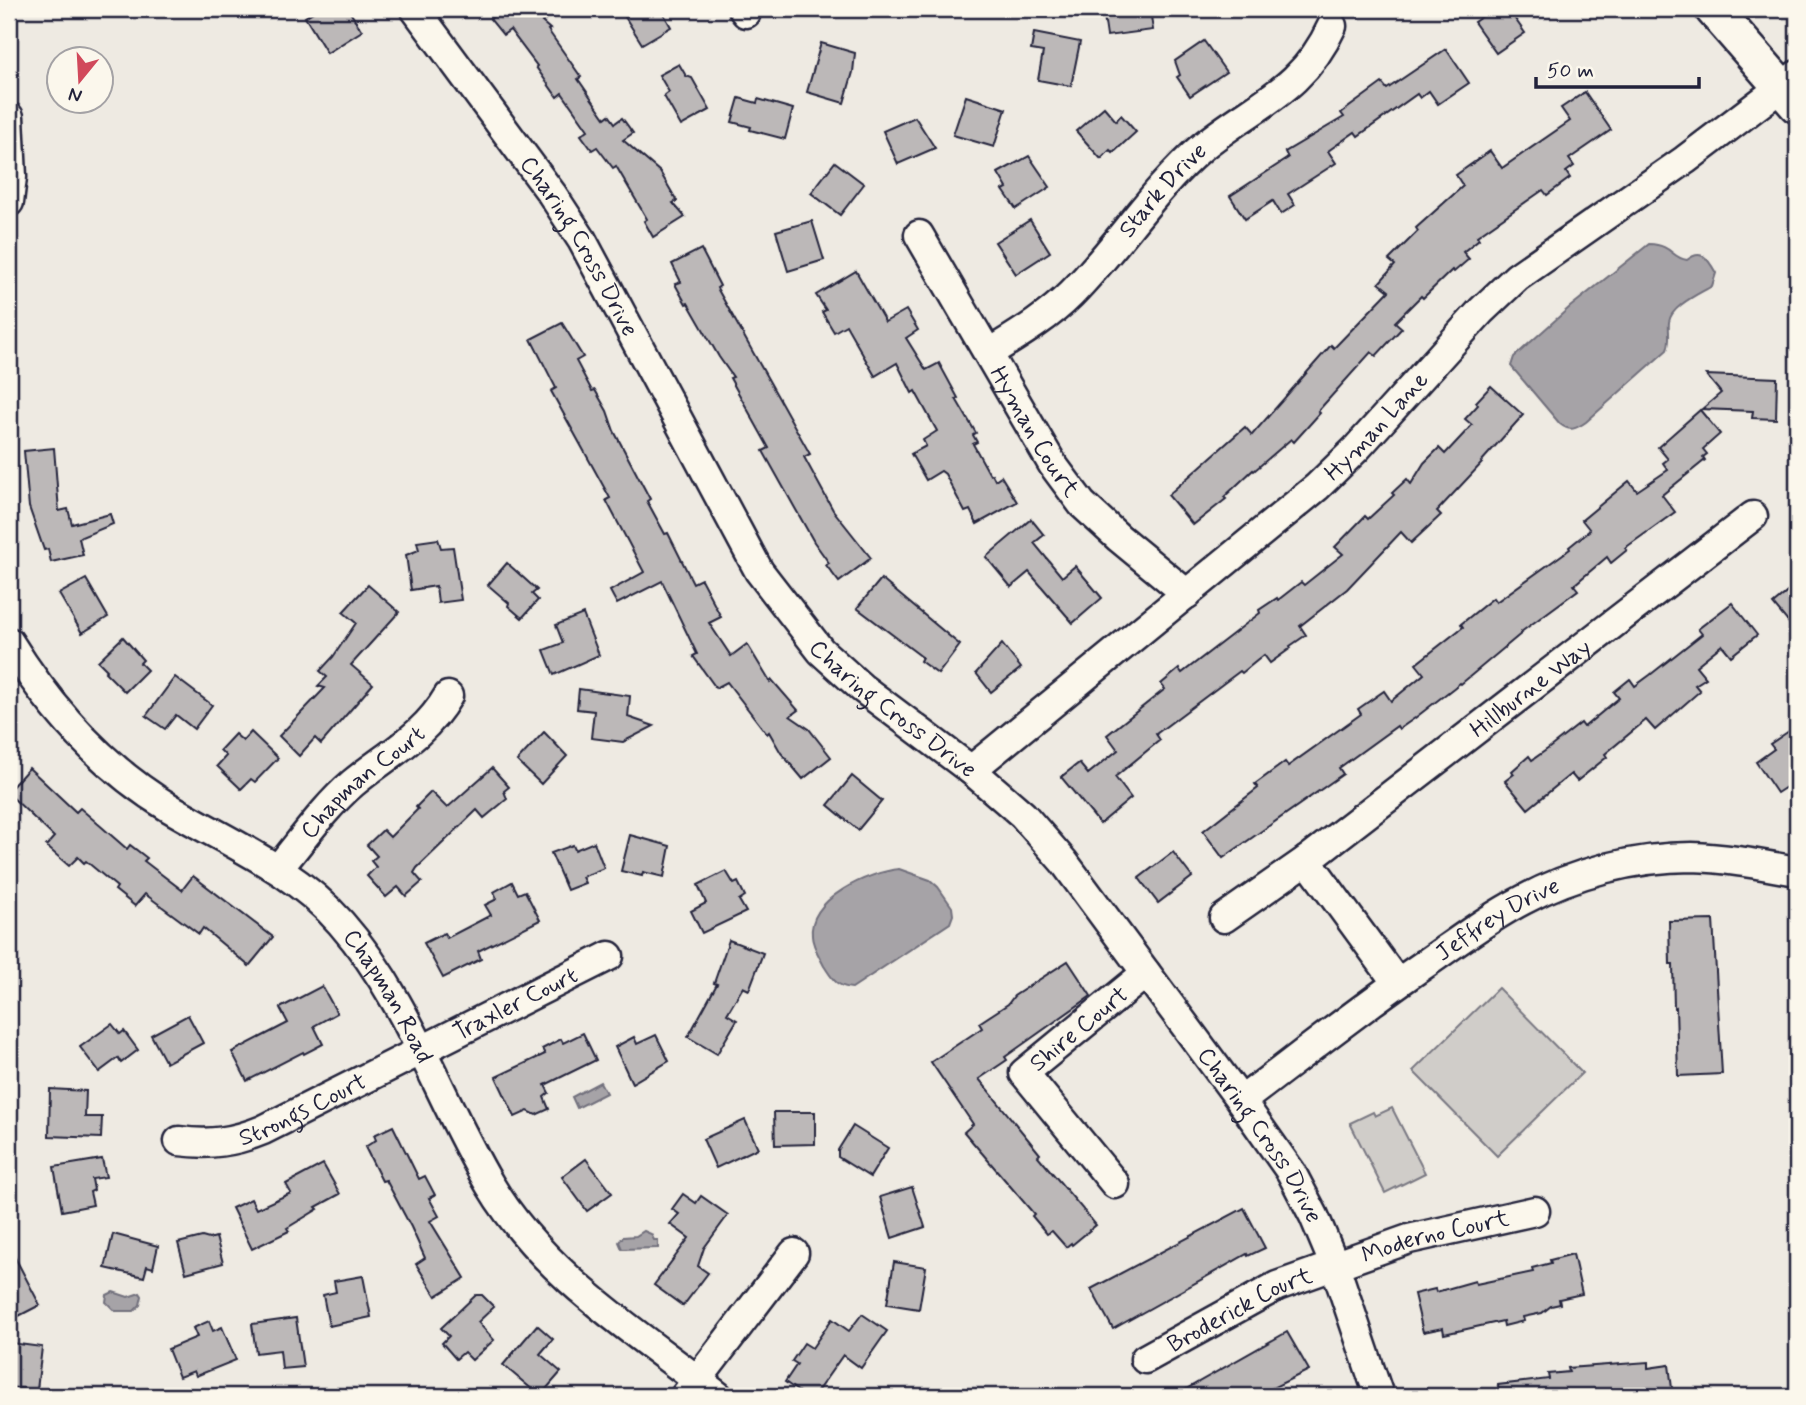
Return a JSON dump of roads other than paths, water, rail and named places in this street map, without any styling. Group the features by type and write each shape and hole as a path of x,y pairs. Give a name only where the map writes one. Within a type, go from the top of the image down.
{"main road":[{"path":"1713,9 1792,89"}],"street":[{"name":"Charing Cross Drive","path":"415,9 552,194 582,240 759,571 791,615 821,651 862,688 971,770 1023,815 1056,853 1291,1172 1314,1216 1335,1266 1379,1396"},
{"name":"Stark Drive","path":"989,353 1048,316 1073,293 1168,182 1202,147 1290,85 1310,65 1332,26"},
{"name":"Hyman Lane","path":"971,770 1280,519 1356,449 1472,320 1517,277 1792,89"},
{"path":"9,117 12,177 9,202"},
{"name":"Hyman Court","path":"919,235 1054,465 1082,504 1187,594"},
{"name":"Hillburne Way","path":"1224,918 1307,860 1753,516"},
{"name":"Chapman Road","path":"9,642 35,683 84,740 112,764 168,807 278,869 341,923 385,984 490,1186 520,1228 583,1292 700,1391"},
{"name":"Chapman Court","path":"278,869 330,806 352,784 419,733 436,716 448,696"},
{"name":"Jeffrey Drive","path":"1241,1101 1398,983 1524,899 1602,869 1643,861 1691,857 1797,871"},
{"path":"1307,860 1398,983"},
{"name":"Traxler Court","path":"421,1052 609,956"},
{"name":"Shire Court","path":"1115,1184 1024,1073 1146,973"},
{"name":"Strongs Court","path":"179,1141 205,1144 237,1140 263,1130 421,1052"},
{"name":"Moderno Court","path":"1335,1266 1409,1239 1535,1212"},
{"path":"700,1391 794,1253"},
{"name":"Broderick Court","path":"1145,1359 1277,1286 1335,1266"}]}
